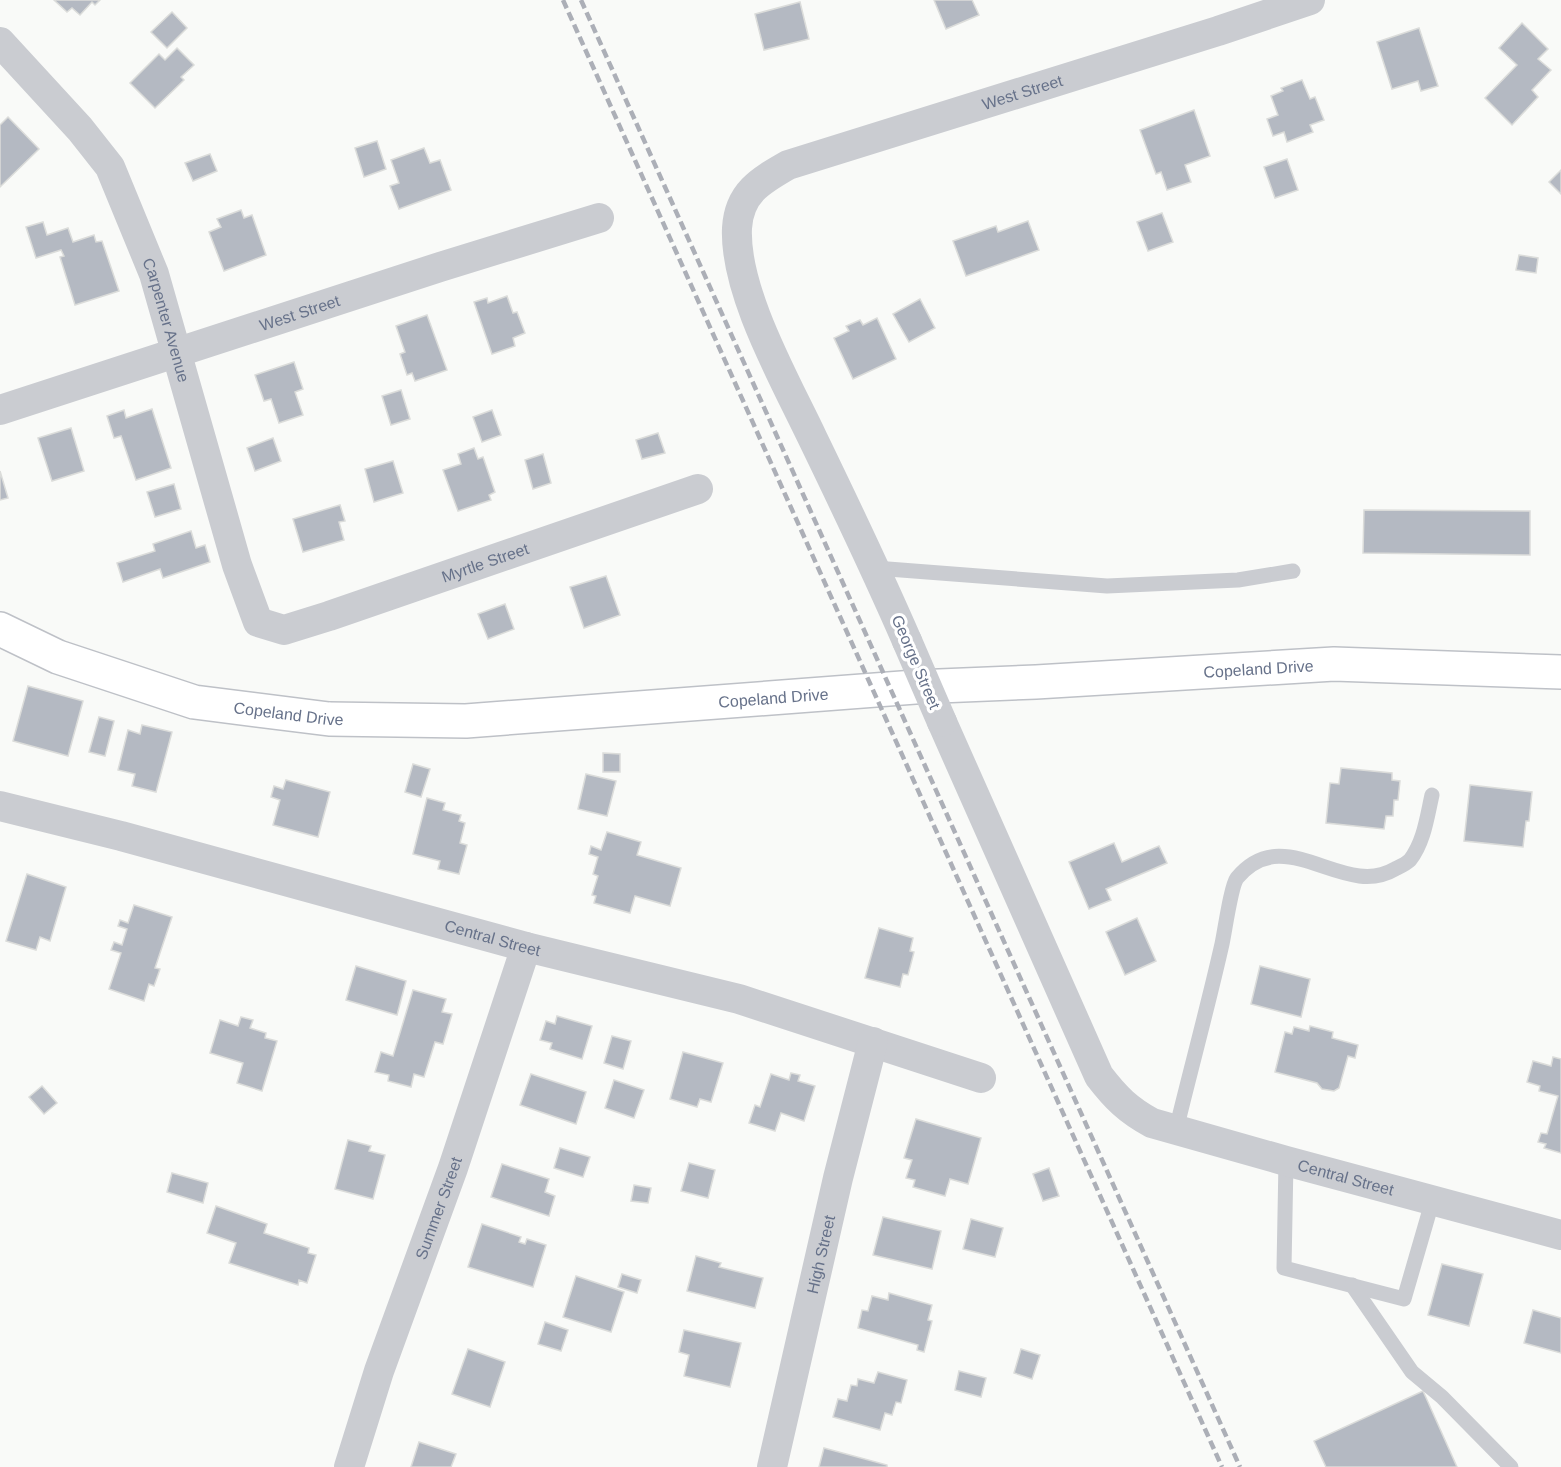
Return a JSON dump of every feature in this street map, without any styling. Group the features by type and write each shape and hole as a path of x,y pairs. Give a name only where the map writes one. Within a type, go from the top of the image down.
{"main road":[{"name":"Copeland Drive","path":"0,629 58,657 194,702 328,719 466,721 915,687 1334,664 1561,672"}],"street":[{"name":"West Street","path":"744,199 760,181 788,165 1218,32 1310,0"},
{"name":"Carpenter Avenue","path":"0,42 80,129 110,167 154,274 237,565 258,621 272,626"},
{"name":"George Street","path":"744,199 737,227 738,254 743,281 768,345 874,568 1099,1076 1115,1098 1132,1112"},
{"name":"West Street","path":"0,410 599,218"},
{"name":"Myrtle Street","path":"272,626 284,630 329,616 698,489"},
{"name":"Central Street","path":"0,806 121,836 526,947 739,999 981,1078"},
{"name":"Summer Street","path":"348,1467 379,1371 453,1168 526,947"},
{"name":"High Street","path":"772,1467 838,1178 873,1042"},
{"name":"Central Street","path":"1132,1112 1152,1123 1176,1130 1561,1235"}],"lane":[{"path":"874,568 1107,586 1238,580 1293,571"},
{"path":"1176,1130 1222,944 1235,880 1251,864 1272,855 1290,856 1361,877 1389,873 1409,861 1423,834 1432,795"},
{"path":"1286,1161 1284,1268 1404,1299 1433,1199"},
{"path":"1352,1285 1412,1372 1442,1397 1511,1467"}],"building":[{"path":"54,0 100,0 95,5 92,2 80,15 72,8 67,12"},
{"path":"934,0 972,0 979,15 946,29"},
{"path":"800,2 809,39 764,50 755,14"},
{"path":"172,12 187,28 167,48 151,32"},
{"path":"1522,23 1548,49 1538,59 1551,70 1532,90 1538,97 1512,125 1485,98 1517,65 1499,48"},
{"path":"1419,28 1438,86 1421,91 1418,81 1392,89 1377,42"},
{"path":"177,48 194,65 181,77 184,80 155,108 130,83 159,54 165,60"},
{"path":"1302,80 1310,99 1315,97 1324,120 1310,125 1313,132 1287,142 1284,132 1273,136 1267,119 1278,115 1271,96 1283,91 1281,88"},
{"path":"1194,110 1210,156 1185,165 1191,182 1167,190 1161,172 1156,174 1140,130"},
{"path":"8,117 39,149 0,187 0,125"},
{"path":"377,141 386,169 364,177 355,148"},
{"path":"424,148 430,163 440,160 451,190 399,209 390,186 399,183 391,160"},
{"path":"210,154 217,171 193,181 185,163"},
{"path":"1287,159 1298,190 1275,198 1264,167"},
{"path":"1561,170 1561,194 1549,182"},
{"path":"241,210 244,218 252,215 266,255 224,271 209,232 221,227 217,219"},
{"path":"1162,213 1173,242 1148,251 1137,222"},
{"path":"1028,221 1039,250 966,276 953,241 996,226 998,232"},
{"path":"43,222 47,235 68,228 73,242 94,235 96,242 102,241 119,291 75,305 60,257 64,256 61,250 36,258 26,227"},
{"path":"1519,255 1538,258 1536,273 1516,270"},
{"path":"507,296 513,313 517,312 525,333 513,338 515,346 492,354 474,302 487,298 488,303"},
{"path":"920,299 935,328 909,342 893,314"},
{"path":"427,315 447,370 415,381 412,373 407,375 400,354 405,352 396,326"},
{"path":"877,318 896,359 853,379 834,338 849,331 846,326 860,320 863,325"},
{"path":"294,362 303,389 295,392 303,415 279,423 271,399 264,401 255,375"},
{"path":"401,390 410,419 391,425 382,396"},
{"path":"152,409 171,468 136,480 121,436 114,438 107,416 124,410 126,418"},
{"path":"492,410 501,435 482,442 473,417"},
{"path":"71,428 84,471 52,481 38,438"},
{"path":"658,433 665,453 642,459 636,440"},
{"path":"273,438 281,461 255,471 247,448"},
{"path":"474,448 478,459 483,457 495,492 489,495 491,500 458,511 443,470 461,464 458,454"},
{"path":"543,454 551,483 533,489 525,460"},
{"path":"393,461 403,493 374,502 365,469"},
{"path":"0,471 8,498 0,500"},
{"path":"174,484 181,509 155,517 147,492"},
{"path":"340,505 345,521 339,522 344,540 303,552 293,519"},
{"path":"1364,510 1530,511 1530,555 1363,553"},
{"path":"191,531 196,548 205,545 210,562 163,578 160,569 123,582 117,563 155,551 153,544"},
{"path":"606,576 620,615 584,628 570,587"},
{"path":"505,604 514,629 488,639 478,614"},
{"path":"28,686 83,701 68,756 13,741"},
{"path":"99,717 114,721 105,756 89,752"},
{"path":"142,725 172,732 156,792 132,786 135,774 118,770 128,730 140,734"},
{"path":"603,753 620,754 620,772 603,772"},
{"path":"413,764 430,769 421,797 405,792"},
{"path":"1341,768 1392,773 1392,780 1400,781 1398,800 1394,800 1393,816 1386,816 1384,829 1326,823 1330,783 1339,784"},
{"path":"586,774 616,781 607,816 578,809"},
{"path":"286,780 330,792 318,837 273,825 280,800 271,797 274,786 283,789"},
{"path":"1470,785 1532,792 1523,847 1464,841"},
{"path":"427,798 445,803 443,810 461,815 459,821 465,823 460,843 467,845 459,874 438,869 440,861 413,854"},
{"path":"607,832 641,842 637,855 681,868 670,906 635,896 630,913 594,903 596,896 592,895 598,876 593,874 598,857 589,854 591,846 601,850"},
{"path":"1114,843 1122,862 1159,846 1167,863 1106,889 1111,900 1089,909 1069,862"},
{"path":"27,874 66,887 50,941 40,937 36,950 6,941"},
{"path":"134,905 172,917 155,968 160,969 154,986 149,984 144,1001 109,989 121,953 111,950 114,942 122,945 127,929 118,926 120,920 128,923"},
{"path":"1137,918 1156,961 1125,975 1106,932"},
{"path":"879,928 913,938 910,951 914,952 908,975 903,974 900,987 865,978"},
{"path":"356,966 406,981 397,1015 346,1000"},
{"path":"1260,966 1310,979 1301,1017 1251,1004"},
{"path":"413,990 446,999 442,1012 452,1014 443,1044 435,1042 424,1077 414,1074 411,1087 388,1081 389,1075 375,1072 381,1052 393,1056"},
{"path":"557,1016 592,1026 582,1059 550,1049 552,1043 540,1040 546,1021 555,1024"},
{"path":"241,1017 253,1020 250,1028 266,1033 265,1038 277,1041 262,1091 237,1083 243,1063 210,1053 220,1020 238,1026"},
{"path":"1310,1026 1333,1032 1332,1038 1358,1045 1355,1058 1348,1056 1339,1088 1334,1091 1322,1089 1317,1083 1275,1072 1285,1032 1292,1034 1294,1027 1309,1031"},
{"path":"612,1036 631,1041 623,1069 604,1063"},
{"path":"683,1052 723,1063 711,1102 700,1099 697,1107 670,1099"},
{"path":"1553,1057 1561,1059 1561,1153 1544,1148 1546,1144 1538,1142 1541,1133 1547,1134 1558,1096 1539,1091 1540,1086 1527,1082 1533,1061 1551,1066"},
{"path":"791,1073 800,1075 798,1081 815,1086 804,1121 781,1113 775,1131 749,1123 755,1105 760,1107 771,1074 789,1080"},
{"path":"531,1074 586,1092 576,1124 520,1105"},
{"path":"614,1080 644,1090 634,1118 605,1108"},
{"path":"42,1086 57,1103 44,1114 29,1097"},
{"path":"916,1119 981,1138 968,1184 950,1179 945,1196 913,1187 915,1180 906,1178 912,1160 904,1158"},
{"path":"348,1140 371,1146 369,1151 385,1155 373,1199 335,1189"},
{"path":"560,1148 590,1157 583,1177 554,1168"},
{"path":"689,1163 715,1170 708,1198 681,1191"},
{"path":"502,1164 549,1179 545,1192 555,1196 549,1216 491,1197"},
{"path":"1049,1168 1059,1196 1043,1201 1033,1174"},
{"path":"172,1173 208,1183 203,1203 167,1192"},
{"path":"634,1185 651,1188 648,1203 631,1201"},
{"path":"216,1206 267,1224 264,1233 309,1248 308,1253 316,1255 307,1283 299,1280 298,1285 229,1263 236,1243 207,1233"},
{"path":"883,1217 941,1231 932,1269 873,1255"},
{"path":"971,1219 1003,1228 995,1257 963,1249"},
{"path":"482,1224 521,1237 519,1242 525,1244 527,1239 546,1245 533,1287 468,1267"},
{"path":"696,1256 721,1263 719,1267 763,1278 755,1308 687,1291"},
{"path":"1442,1264 1483,1274 1469,1326 1428,1315"},
{"path":"622,1274 641,1280 637,1293 618,1287"},
{"path":"576,1276 624,1292 611,1332 563,1317"},
{"path":"889,1293 932,1305 928,1320 932,1321 924,1352 917,1350 918,1345 858,1328 862,1310 868,1311 872,1296 888,1300"},
{"path":"1533,1310 1561,1318 1561,1353 1524,1343"},
{"path":"545,1322 568,1330 561,1351 538,1344"},
{"path":"684,1330 741,1343 730,1387 684,1376 689,1355 679,1352"},
{"path":"468,1349 505,1362 490,1407 452,1394"},
{"path":"1021,1349 1040,1355 1032,1379 1014,1373"},
{"path":"959,1371 986,1378 981,1397 955,1390"},
{"path":"878,1372 907,1380 901,1403 896,1402 892,1415 885,1413 880,1430 833,1417 838,1399 847,1401 851,1385 857,1386 858,1379 874,1383"},
{"path":"1423,1391 1457,1467 1326,1467 1314,1441"},
{"path":"419,1442 456,1454 451,1467 411,1467"},
{"path":"824,1448 887,1465 887,1467 819,1467"}],"railway":[{"path":"563,0 1222,1467"},
{"path":"581,0 1240,1467"}]}
